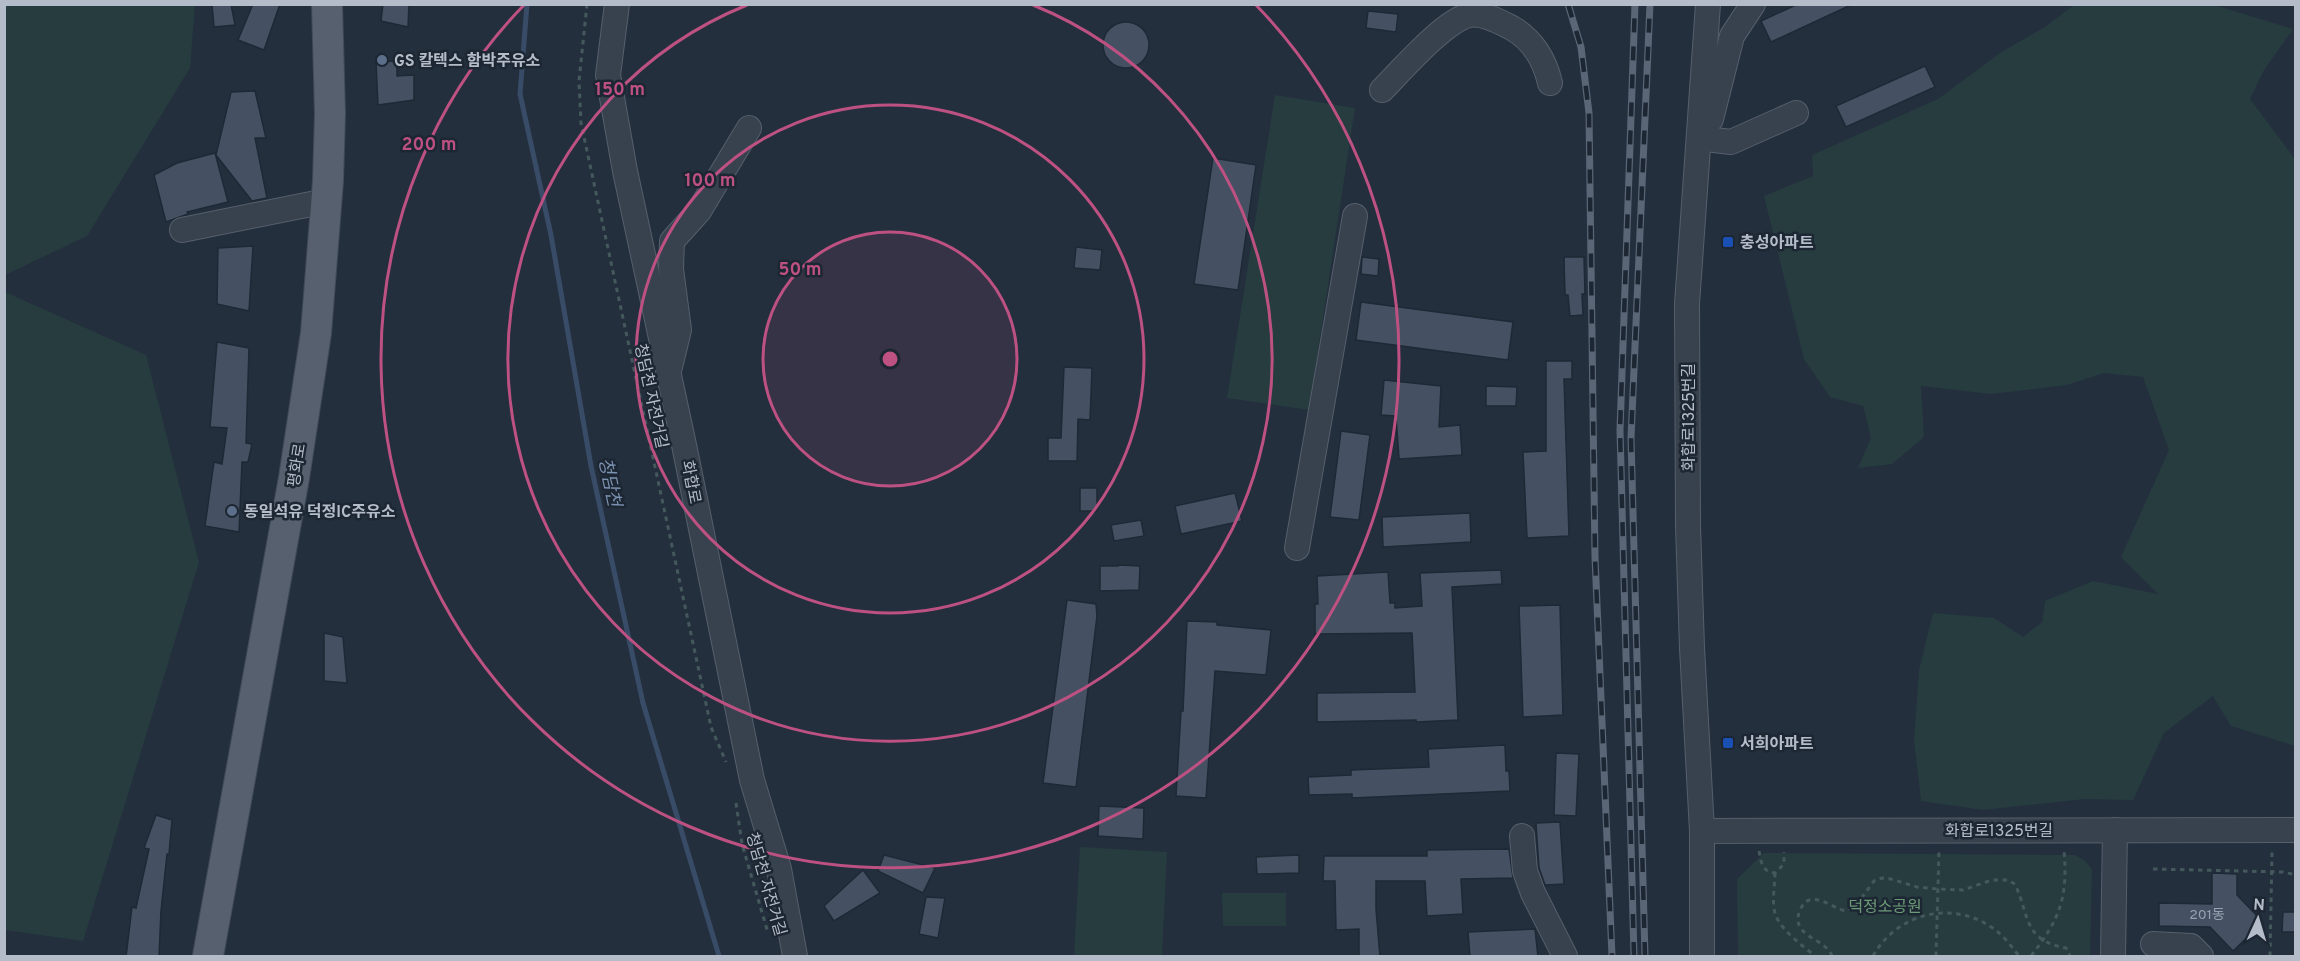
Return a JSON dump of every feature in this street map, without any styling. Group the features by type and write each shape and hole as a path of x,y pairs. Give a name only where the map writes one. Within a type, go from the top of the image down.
{"main road":[{"name":"평화로","path":"208,957 294,478 316,333 330,114 327,4"}],"street":[{"name":"화합로","path":"618,4 608,75 625,171 669,372 752,780 779,869 795,957"},
{"name":"화합로1325번길","path":"1702,957 1702,831 1688,526 1687,304 1708,4"},
{"path":"1695,189 1732,36 1753,4"},
{"path":"1382,90 1441,31 1469,15 1486,16 1520,33 1543,61 1550,83"},
{"path":"1706,139 1731,142 1796,113"},
{"path":"669,372 679,330 670,269 672,241 699,211 749,128"},
{"path":"182,230 326,201"},
{"path":"1297,548 1355,216"},
{"path":"2113,957 2115,830"},
{"name":"화합로1325번길","path":"1702,831 2295,830"},
{"path":"1522,836 1525,871 1533,893 1565,957"},
{"path":"2153,944 2191,946 2201,957"}],"path":[{"name":"청담천 자전거길","path":"587,4 579,81 581,123 711,727 729,768"},
{"name":"청담천 자전거길","path":"737,818 742,844 770,938"},
{"path":"1758,850 1762,866 1766,871 1775,873"},
{"path":"1785,850 1784,864 1775,873 1774,908 1776,916 1815,957"},
{"path":"1936,957 1939,850"},
{"path":"2031,957 2063,901 2064,850"},
{"path":"2270,957 2272,852"},
{"path":"2153,869 2272,871 2295,875"},
{"path":"1832,957 1826,947 1801,930 1799,912 1811,899 1818,899 1829,903 1837,910 1845,911 1857,904 1874,881 1882,878 1917,887 1964,890 1992,880 2007,880 2015,884 2030,927 2047,944 2066,948 2070,957"},
{"path":"1873,957 1886,938 1904,923 1919,916 1938,914 1966,916 1978,920 1994,929 2009,942 2019,957"}],"green space":[{"path":"5,4 195,5 190,68 87,236 5,275"},
{"path":"2074,5 2214,5 2293,29 2264,70 2250,99 2295,159 2295,746 2231,726 2213,696 2164,733 2133,800 2085,799 1983,810 1921,801 1914,740 1919,670 1933,613 1994,618 2023,637 2042,622 2045,601 2093,581 2158,594 2121,557 2169,450 2143,377 2104,373 2067,385 1991,394 1921,386 1924,437 1892,464 1858,468 1871,438 1863,406 1830,397 1804,359 1764,196 1813,176 1812,155 1938,99 2000,53 2045,27"},
{"path":"1275,95 1355,108 1309,410 1227,398"},
{"path":"5,292 146,355 199,562 83,941 5,930"},
{"path":"1080,847 1167,852 1162,956 1074,956"},
{"name":"덕정소공원","path":"1764,853 2075,855 2092,869 2090,956 1738,956 1737,879"},
{"path":"1222,893 1286,893 1286,926 1223,926"}],"building":[{"path":"212,4 231,4 235,25 214,27"},
{"path":"253,4 280,4 264,50 238,40"},
{"path":"383,4 409,4 408,27 381,21"},
{"path":"1798,4 1853,4 1771,42 1761,21"},
{"path":"1368,11 1398,14 1396,32 1366,28"},
{"path":"1126,22 1135,23 1142,29 1148,36 1148,54 1142,61 1135,67 1126,68 1117,67 1110,61 1104,54 1103,45 1104,36 1110,29 1117,23"},
{"path":"397,61 397,76 414,75 414,100 378,105 376,62"},
{"path":"1925,66 1935,87 1846,127 1836,106"},
{"path":"255,91 266,138 255,138 267,198 252,201 216,155 231,92"},
{"path":"215,153 228,202 187,212 188,214 166,222 154,175 177,163"},
{"path":"1213,158 1256,165 1238,290 1194,284"},
{"path":"253,246 249,311 217,304 218,248"},
{"path":"1076,247 1102,250 1100,270 1074,268"},
{"path":"1362,257 1379,259 1378,276 1361,274"},
{"path":"1564,257 1584,257 1583,315 1570,316 1568,295 1565,295"},
{"path":"1361,302 1513,322 1508,360 1356,340"},
{"path":"217,342 249,348 246,443 252,444 248,462 242,462 239,532 205,526 214,462 222,464 227,428 210,427"},
{"path":"1546,361 1572,361 1572,379 1564,379 1569,536 1527,538 1523,452 1546,451"},
{"path":"1064,367 1092,368 1090,420 1078,419 1077,461 1048,461 1048,438 1061,438"},
{"path":"1384,380 1441,386 1439,427 1460,425 1462,455 1399,459 1396,416 1381,415"},
{"path":"1486,386 1517,387 1516,406 1486,406"},
{"path":"1341,431 1370,435 1359,520 1330,517"},
{"path":"1080,488 1097,488 1097,511 1080,511"},
{"path":"1235,493 1242,521 1181,534 1175,506"},
{"path":"1470,513 1471,542 1383,547 1382,517"},
{"path":"1141,520 1144,536 1114,541 1111,525"},
{"path":"1100,566 1140,566 1139,590 1100,591"},
{"path":"1501,570 1502,584 1452,587 1458,720 1317,722 1317,693 1415,692 1412,633 1315,634 1315,604 1318,604 1317,576 1388,572 1390,603 1395,603 1395,608 1422,606 1420,573"},
{"path":"1067,600 1096,604 1097,616 1076,787 1043,783"},
{"path":"1560,605 1563,715 1523,717 1519,606"},
{"path":"1187,621 1217,622 1217,625 1271,630 1266,675 1215,671 1206,798 1176,796"},
{"path":"324,633 343,637 347,683 324,681"},
{"path":"1505,745 1506,771 1509,771 1510,791 1352,798 1352,794 1309,795 1308,777 1351,775 1351,770 1429,767 1428,749"},
{"path":"1556,753 1579,754 1576,816 1554,815"},
{"path":"1099,806 1144,808 1143,839 1098,836"},
{"path":"156,815 172,820 161,911 159,957 126,957 132,907 136,908 149,849 144,848"},
{"path":"1560,822 1564,884 1545,885 1539,868 1536,823"},
{"path":"1509,849 1513,878 1461,879 1463,914 1427,916 1425,881 1376,881 1380,957 1359,957 1359,929 1336,930 1335,881 1323,881 1324,856 1427,856 1427,850"},
{"path":"884,855 935,868 923,893 878,871"},
{"path":"1299,855 1299,873 1257,874 1256,857"},
{"path":"863,870 880,893 834,921 824,906"},
{"path":"2212,873 2237,874 2237,895 2263,922 2233,951 2210,927 2159,926 2159,903 2212,904"},
{"path":"926,897 945,898 938,938 919,934"},
{"path":"2283,912 2295,912 2295,932 2282,932"},
{"path":"1535,929 1538,957 1470,957 1468,932"}],"waterway":[{"name":"청담천","path":"527,4 520,94 551,235 591,466 643,703 719,956"}],"railway":[{"path":"1568,4 1581,47 1589,113 1595,557 1612,956"},
{"path":"1634,956 1620,430 1635,4"},
{"path":"1645,956 1631,438 1650,4"}],"place":[{"name":"GS 칼텍스 함박주유소","path":"382,60"},
{"name":"충성아파트","path":"1728,242"},
{"name":"동일석유 덕정IC주유소","path":"232,511"},
{"name":"서희아파트","path":"1728,743"}]}
